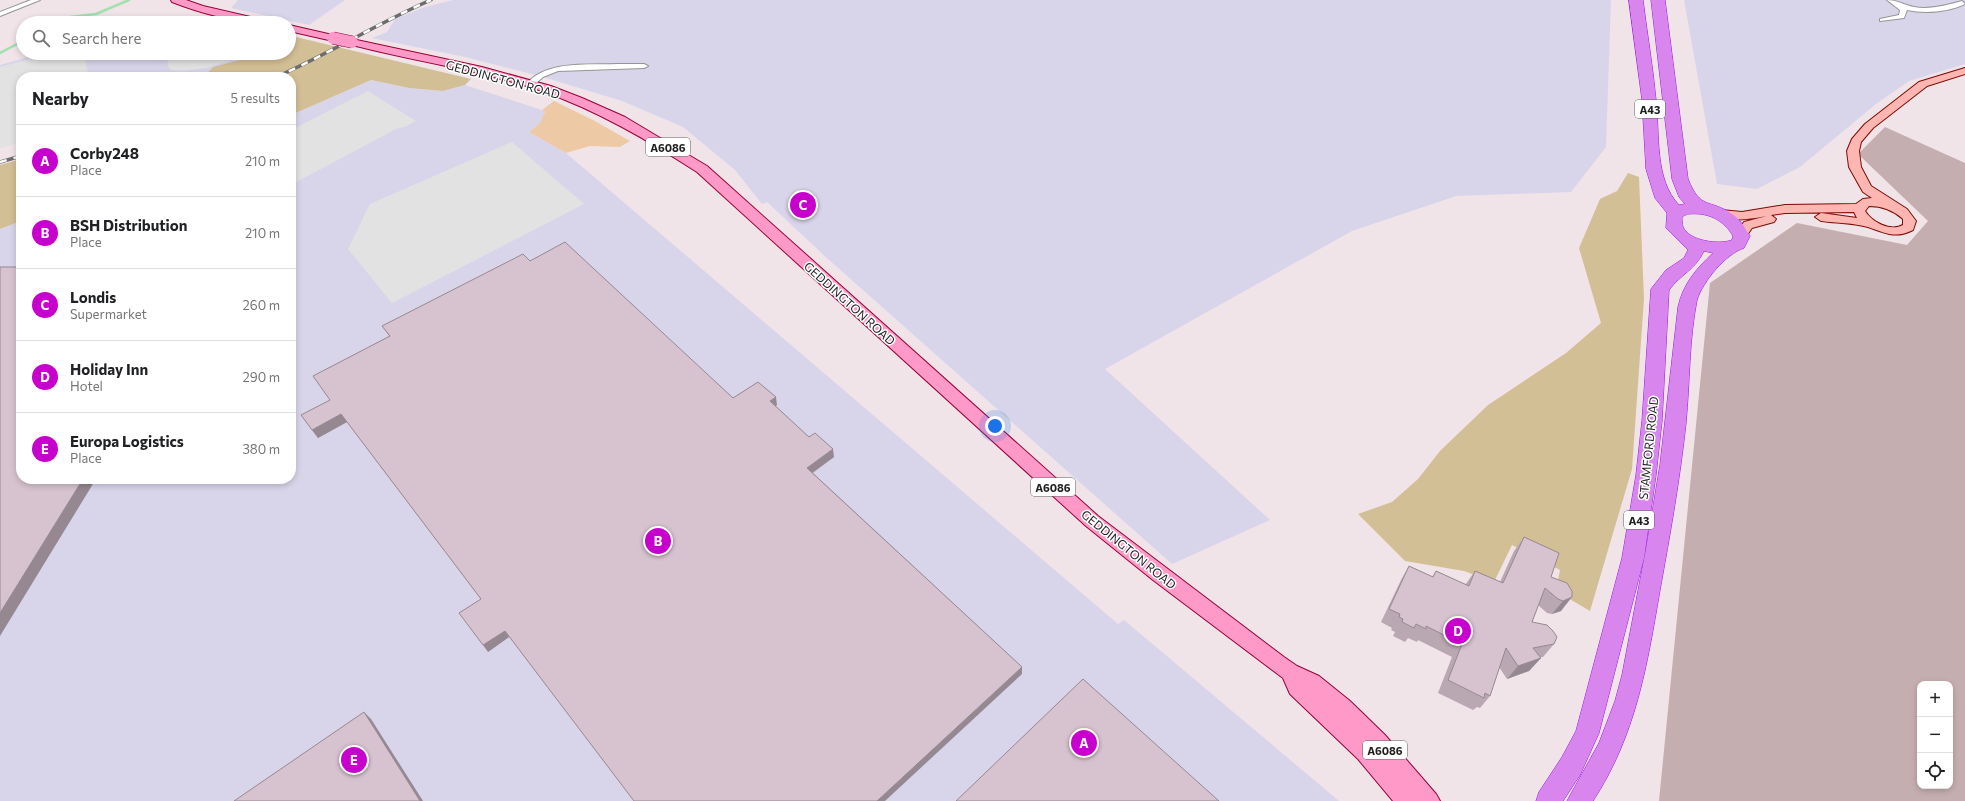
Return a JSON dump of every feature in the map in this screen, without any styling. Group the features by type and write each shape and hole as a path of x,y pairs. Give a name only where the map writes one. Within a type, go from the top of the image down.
{"highway":[{"name":"A43","path":"1636,0 1649,100 1654,169 1663,198 1676,212 1684,208 1701,208 1720,214 1732,222 1735,242"},
{"name":"A43","path":"1658,0 1680,179 1687,198 1701,208"},
{"path":"1676,212 1673,219 1675,227 1689,240 1710,248 1735,242"},
{"name":"STAMFORD ROAD","path":"1548,801 1571,766 1587,733 1634,558 1652,421 1660,288 1672,274 1691,261 1696,250 1689,240"},
{"name":"STAMFORD ROAD","path":"1579,801 1594,780 1609,751 1624,715 1635,669 1666,493 1685,318 1693,286 1717,259 1735,242"}],"main road":[{"path":"176,0 200,9 232,16"},
{"name":"GEDDINGTON ROAD","path":"296,30 474,69 530,84 608,113 661,142 702,170 1064,496 1159,574 1290,672 1312,682 1343,708 1378,742 1429,801"},
{"name":"GEDDINGTON ROAD","path":"1290,672 1297,687 1365,752 1407,801"}],"street":[{"path":"0,14 37,0"},
{"path":"1890,0 1900,6 1920,12 1962,3"},
{"path":"1882,20 1902,18 1904,10 1900,6"},
{"path":"530,84 540,75 557,69 644,66"},
{"path":"1735,242 1748,225 1764,220 1792,216 1833,217 1872,224 1890,231 1902,231 1909,227 1910,222 1905,214 1867,189 1859,177 1855,167 1853,151 1856,141 1869,126 1923,84 1965,72"},
{"path":"1867,189 1863,205 1863,218 1872,224"},
{"path":"1720,214 1742,216 1785,209 1863,205 1878,202 1890,205"}],"shaded area":[{"path":"238,0 345,0 309,25 296,22 296,16 268,16 231,8"},
{"path":"453,0 1611,0 1606,147 1571,192 1456,196 1352,231 1105,369 1270,520 1172,564 828,259 767,202 762,204 735,170 683,127 622,101 543,77 465,57 372,38 387,32 395,19 425,7"},
{"path":"1684,0 1965,0 1965,64 1909,81 1876,104 1800,167 1757,189 1717,184"},
{"path":"296,37 471,79 465,85 443,91 409,88 371,80 296,113 296,72 208,72 213,67 240,60 296,60"},
{"path":"296,40 313,44 296,52"},
{"path":"18,60 277,60 250,72 16,72 16,143 0,148 0,65"},
{"path":"26,60 85,60 88,72 16,72 16,143 0,148 0,67"},
{"path":"169,60 234,60 205,68 183,71 171,70 167,64"},
{"path":"371,80 409,88 443,91 465,85 542,110 545,112 540,123 529,132 566,153 1118,624 1124,620 1339,801 0,801 0,229 16,223 16,484 296,484 296,113"},
{"path":"368,91 416,121 405,127 396,129 296,182 296,127"},
{"path":"554,101 593,120 630,141 620,147 590,146 566,153 529,132 540,123 545,112 542,110"},
{"path":"1885,127 1965,163 1965,801 1659,801 1710,283 1797,223 1907,245 1928,221 1858,154"},
{"path":"512,142 584,204 392,303 348,249 370,204"},
{"path":"16,160 16,223 0,229 0,165"},
{"path":"1628,173 1639,177 1644,299 1632,469 1590,611 1556,591 1560,570 1512,545 1494,582 1464,571 1405,561 1358,514 1392,502 1418,479 1440,451 1488,405 1566,353 1601,323 1579,248 1600,199 1617,191"}],"building":[{"path":"565,242 733,398 758,382 776,397 770,401 809,437 815,433 833,449 807,468 1022,667 877,801 634,801 505,631 483,645 459,613 481,599 341,414 312,430 301,415 330,400 313,376 390,336 382,326 523,254 530,261"},
{"path":"0,267 16,267 16,484 80,484 0,613"},
{"path":"1524,537 1559,553 1551,577 1567,583 1572,591 1572,597 1563,601 1558,599 1545,588 1532,622 1547,625 1553,631 1557,637 1554,644 1533,648 1541,658 1518,666 1506,648 1490,696 1485,693 1484,698 1448,680 1462,644 1426,626 1426,629 1416,624 1414,628 1402,622 1403,619 1399,617 1400,614 1389,609 1409,566 1433,577 1436,571 1469,586 1475,571 1503,583"},
{"path":"1083,679 1219,801 956,801"},
{"path":"364,712 420,801 234,801"}],"waterway":[{"path":"79,16 96,14 129,0"},
{"path":"0,53 16,45"}],"railway":[{"path":"287,72 392,18 431,0"},
{"path":"0,162 16,157"}],"place":[{"name":"Londis","path":"803,205"},
{"name":"BSH Distribution","path":"658,541"},
{"name":"Holiday Inn","path":"1458,631"},
{"name":"Corby248","path":"1084,743"},
{"name":"Europa Logistics","path":"354,760"}]}
